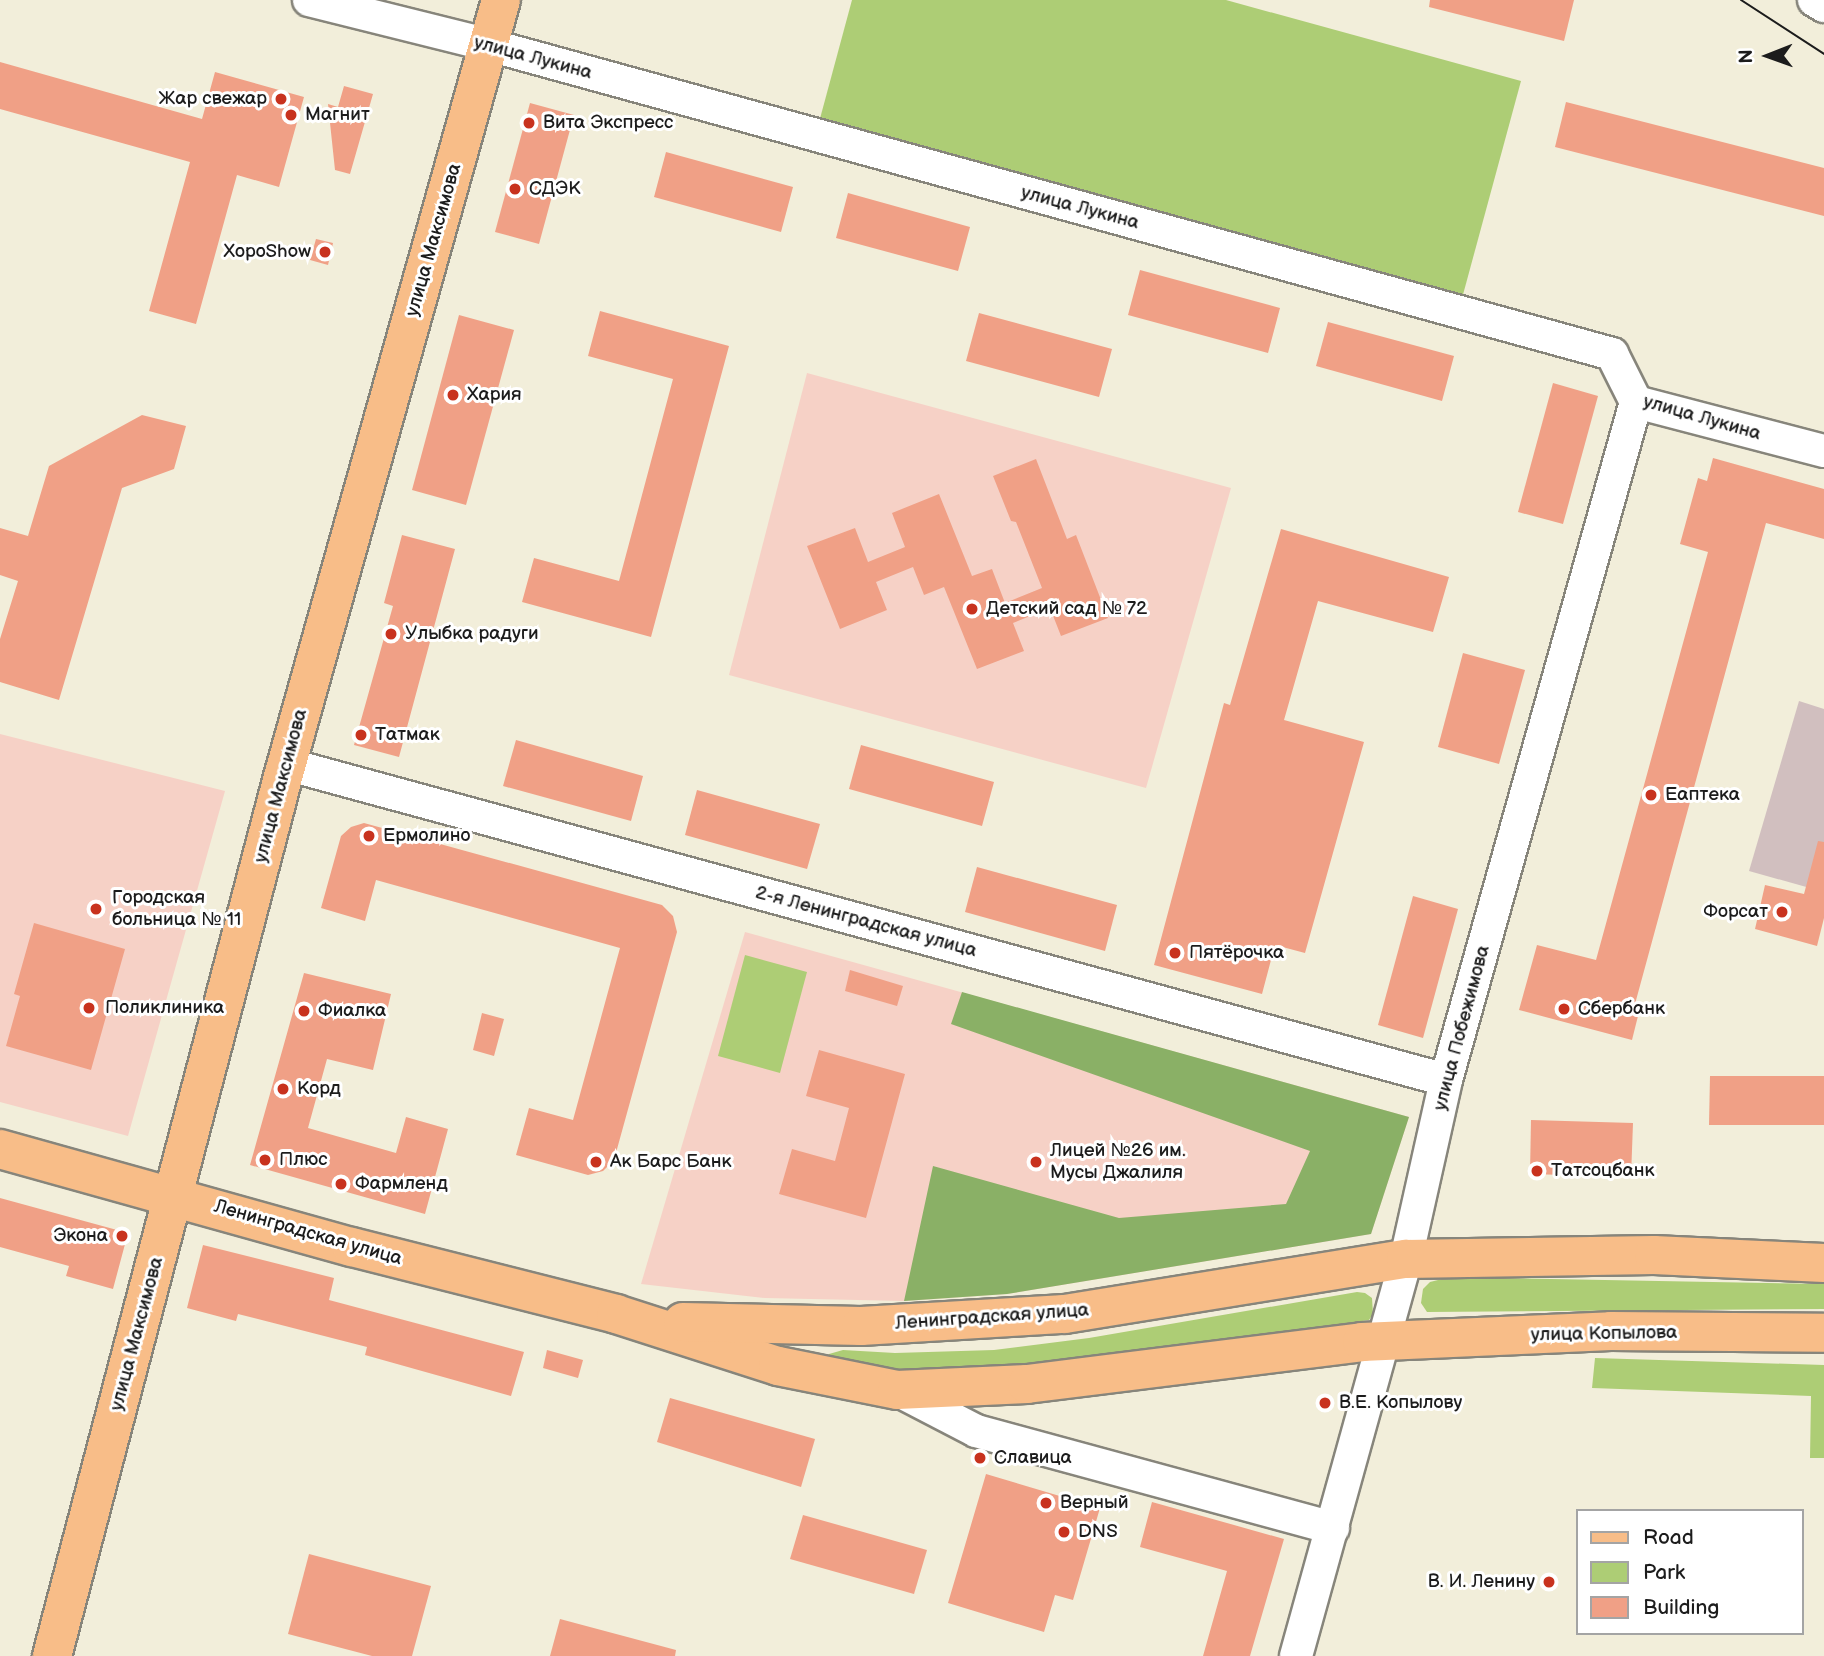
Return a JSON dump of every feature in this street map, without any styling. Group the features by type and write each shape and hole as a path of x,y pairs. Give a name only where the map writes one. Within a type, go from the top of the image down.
{"main road":[{"name":"улица Максимова","path":"51,1656 286,764 501,0"},
{"name":"Ленинградская улица","path":"0,1150 352,1247 616,1314 778,1366 897,1390 1027,1384 1384,1340"},
{"path":"1406,1259 1654,1255 1824,1263"},
{"name":"Ленинградская улица","path":"616,1314 682,1322 743,1324 861,1326 964,1322 1065,1314 1406,1259"},
{"name":"улица Копылова","path":"1384,1340 1611,1331 1824,1333"}],"street":[{"name":"улица Лукина","path":"309,0 489,46 1612,354 1636,402 1824,451"},
{"path":"1814,0 1824,6"},
{"name":"улица Побежимова","path":"1296,1656 1406,1259 1446,1080 1636,402"},
{"name":"2-я Ленинградская улица","path":"286,764 1446,1080"},
{"name":"Ленинградская улица","path":"897,1390 976,1430 1333,1528"}],"shaded area":[{"name":"Детский сад № 72","path":"807,373 1231,488 1146,788 729,675"},
{"path":"1799,701 1824,709 1824,892 1749,871"},
{"name":"Городская больница № 11","path":"0,734 225,791 128,1136 0,1102"},
{"name":"Лицей №26 им. Мусы Джалиля","path":"745,932 1409,1117 1371,1234 1007,1294 904,1301 765,1298 641,1284"}],"green space":[{"path":"852,0 1226,0 1521,81 1461,302 818,126"},
{"path":"745,955 807,972 780,1073 718,1056"},
{"path":"962,992 1409,1117 1371,1234 1007,1294 904,1301 933,1166 1119,1218 1286,1204 1310,1151 951,1024"},
{"path":"1450,1277 1824,1284 1824,1309 1427,1312 1421,1303 1423,1289 1430,1282"},
{"path":"1357,1292 1372,1298 1373,1314 1369,1320 1051,1366 915,1372 843,1366 829,1359 829,1354 843,1350 895,1353 994,1350 1089,1338"},
{"path":"1595,1358 1824,1365 1824,1458 1810,1458 1811,1396 1592,1388"}],"building":[{"path":"1430,0 1574,0 1564,41 1429,7"},
{"path":"0,62 202,119 215,72 304,97 279,187 237,175 196,324 149,311 190,162 0,109"},
{"path":"344,86 373,94 350,174 335,170 328,104 338,107"},
{"path":"1566,102 1824,168 1824,216 1555,147"},
{"path":"530,103 574,115 539,244 495,232"},
{"path":"666,152 793,187 781,232 654,197"},
{"path":"848,193 970,227 958,271 836,238"},
{"path":"316,239 333,243 328,265 310,260"},
{"path":"1140,270 1280,308 1268,353 1128,315"},
{"path":"600,311 729,346 651,637 522,602 534,558 619,581 673,379 588,356"},
{"path":"979,313 1112,349 1099,397 966,361"},
{"path":"459,315 514,330 466,505 412,490"},
{"path":"1328,322 1454,356 1442,401 1316,366"},
{"path":"1553,383 1598,396 1563,524 1518,512"},
{"path":"142,415 186,426 174,469 122,488 59,700 0,682 0,639 18,581 0,575 0,528 28,536 49,466"},
{"path":"1713,458 1824,489 1824,539 1766,523 1632,1015 1638,1016 1632,1040 1519,1010 1537,945 1596,960 1708,552 1680,544 1698,478 1707,481"},
{"path":"1036,459 1067,539 1076,535 1108,618 1061,636 1050,608 1013,623 1024,651 977,669 944,587 924,595 913,567 876,582 887,610 840,629 807,546 855,528 868,562 905,547 892,513 939,494 972,576 992,569 1005,603 1042,588 1016,522 1011,521 993,476"},
{"path":"1281,529 1449,577 1433,632 1318,601 1284,720 1364,742 1305,953 1275,945 1262,994 1154,965 1224,703 1230,705"},
{"path":"402,535 455,549 399,757 354,745 393,606 384,603"},
{"path":"1463,653 1525,670 1499,764 1438,747"},
{"path":"516,740 643,776 631,821 503,786"},
{"path":"861,745 994,782 982,826 849,789"},
{"path":"697,790 820,824 807,869 685,835"},
{"path":"364,823 662,905 673,916 677,932 614,1160 603,1171 588,1175 516,1155 529,1108 573,1120 620,948 376,880 365,921 321,908 341,836 351,827"},
{"path":"1818,841 1824,842 1824,918 1817,946 1755,929 1765,885 1804,894"},
{"path":"977,867 1117,905 1105,951 965,912"},
{"path":"1413,896 1458,909 1423,1038 1378,1025"},
{"path":"34,923 125,949 91,1070 6,1046 20,996 14,994"},
{"path":"850,970 903,986 897,1006 845,991"},
{"path":"304,973 391,994 373,1070 327,1059 308,1128 396,1153 406,1117 448,1129 425,1214 250,1165"},
{"path":"482,1013 504,1019 494,1056 473,1050"},
{"path":"819,1050 905,1074 866,1218 779,1194 792,1149 835,1161 849,1108 806,1096"},
{"path":"1710,1076 1824,1076 1824,1125 1709,1125"},
{"path":"1531,1120 1633,1123 1631,1177 1530,1174"},
{"path":"0,1198 128,1233 113,1289 66,1276 69,1266 0,1247"},
{"path":"203,1245 334,1278 329,1300 524,1352 511,1396 365,1355 367,1347 238,1314 236,1321 187,1308"},
{"path":"547,1350 583,1360 578,1378 543,1368"},
{"path":"670,1398 815,1439 801,1487 657,1442"},
{"path":"986,1474 1100,1508 1073,1600 1055,1595 1044,1632 948,1603"},
{"path":"1152,1502 1284,1539 1250,1656 1203,1656 1227,1571 1140,1547"},
{"path":"803,1515 927,1550 914,1594 790,1559"},
{"path":"309,1554 431,1586 412,1656 372,1656 288,1634"},
{"path":"560,1619 676,1650 675,1656 550,1656"}],"tram line":[{"path":"1741,0 1824,54"}],"place":[{"name":"Жар свежар","path":"281,99"},
{"name":"Магнит","path":"291,115"},
{"name":"Вита Экспресс","path":"529,123"},
{"name":"СДЭК","path":"515,189"},
{"name":"ХороShow","path":"325,252"},
{"name":"Хария","path":"453,395"},
{"name":"Детский сад № 72","path":"972,609"},
{"name":"Улыбка радуги","path":"391,634"},
{"name":"Татмак","path":"361,735"},
{"name":"Еаптека","path":"1651,795"},
{"name":"Ермолино","path":"369,836"},
{"name":"Городская больница № 11","path":"96,909"},
{"name":"Форсат","path":"1782,912"},
{"name":"Пятёрочка","path":"1175,953"},
{"name":"Поликлиника","path":"89,1008"},
{"name":"Сбербанк","path":"1564,1009"},
{"name":"Фиалка","path":"304,1011"},
{"name":"Корд","path":"283,1089"},
{"name":"Плюс","path":"265,1160"},
{"name":"Ак Барс Банк","path":"596,1162"},
{"name":"Лицей №26 им. Мусы Джалиля","path":"1036,1162"},
{"name":"Татсоцбанк","path":"1537,1171"},
{"name":"Фармленд","path":"341,1184"},
{"name":"Экона","path":"122,1236"},
{"name":"В.Е. Копылову","path":"1325,1403"},
{"name":"Славица","path":"980,1458"},
{"name":"Верный","path":"1046,1503"},
{"name":"DNS","path":"1064,1532"},
{"name":"В. И. Ленину","path":"1549,1582"}]}
